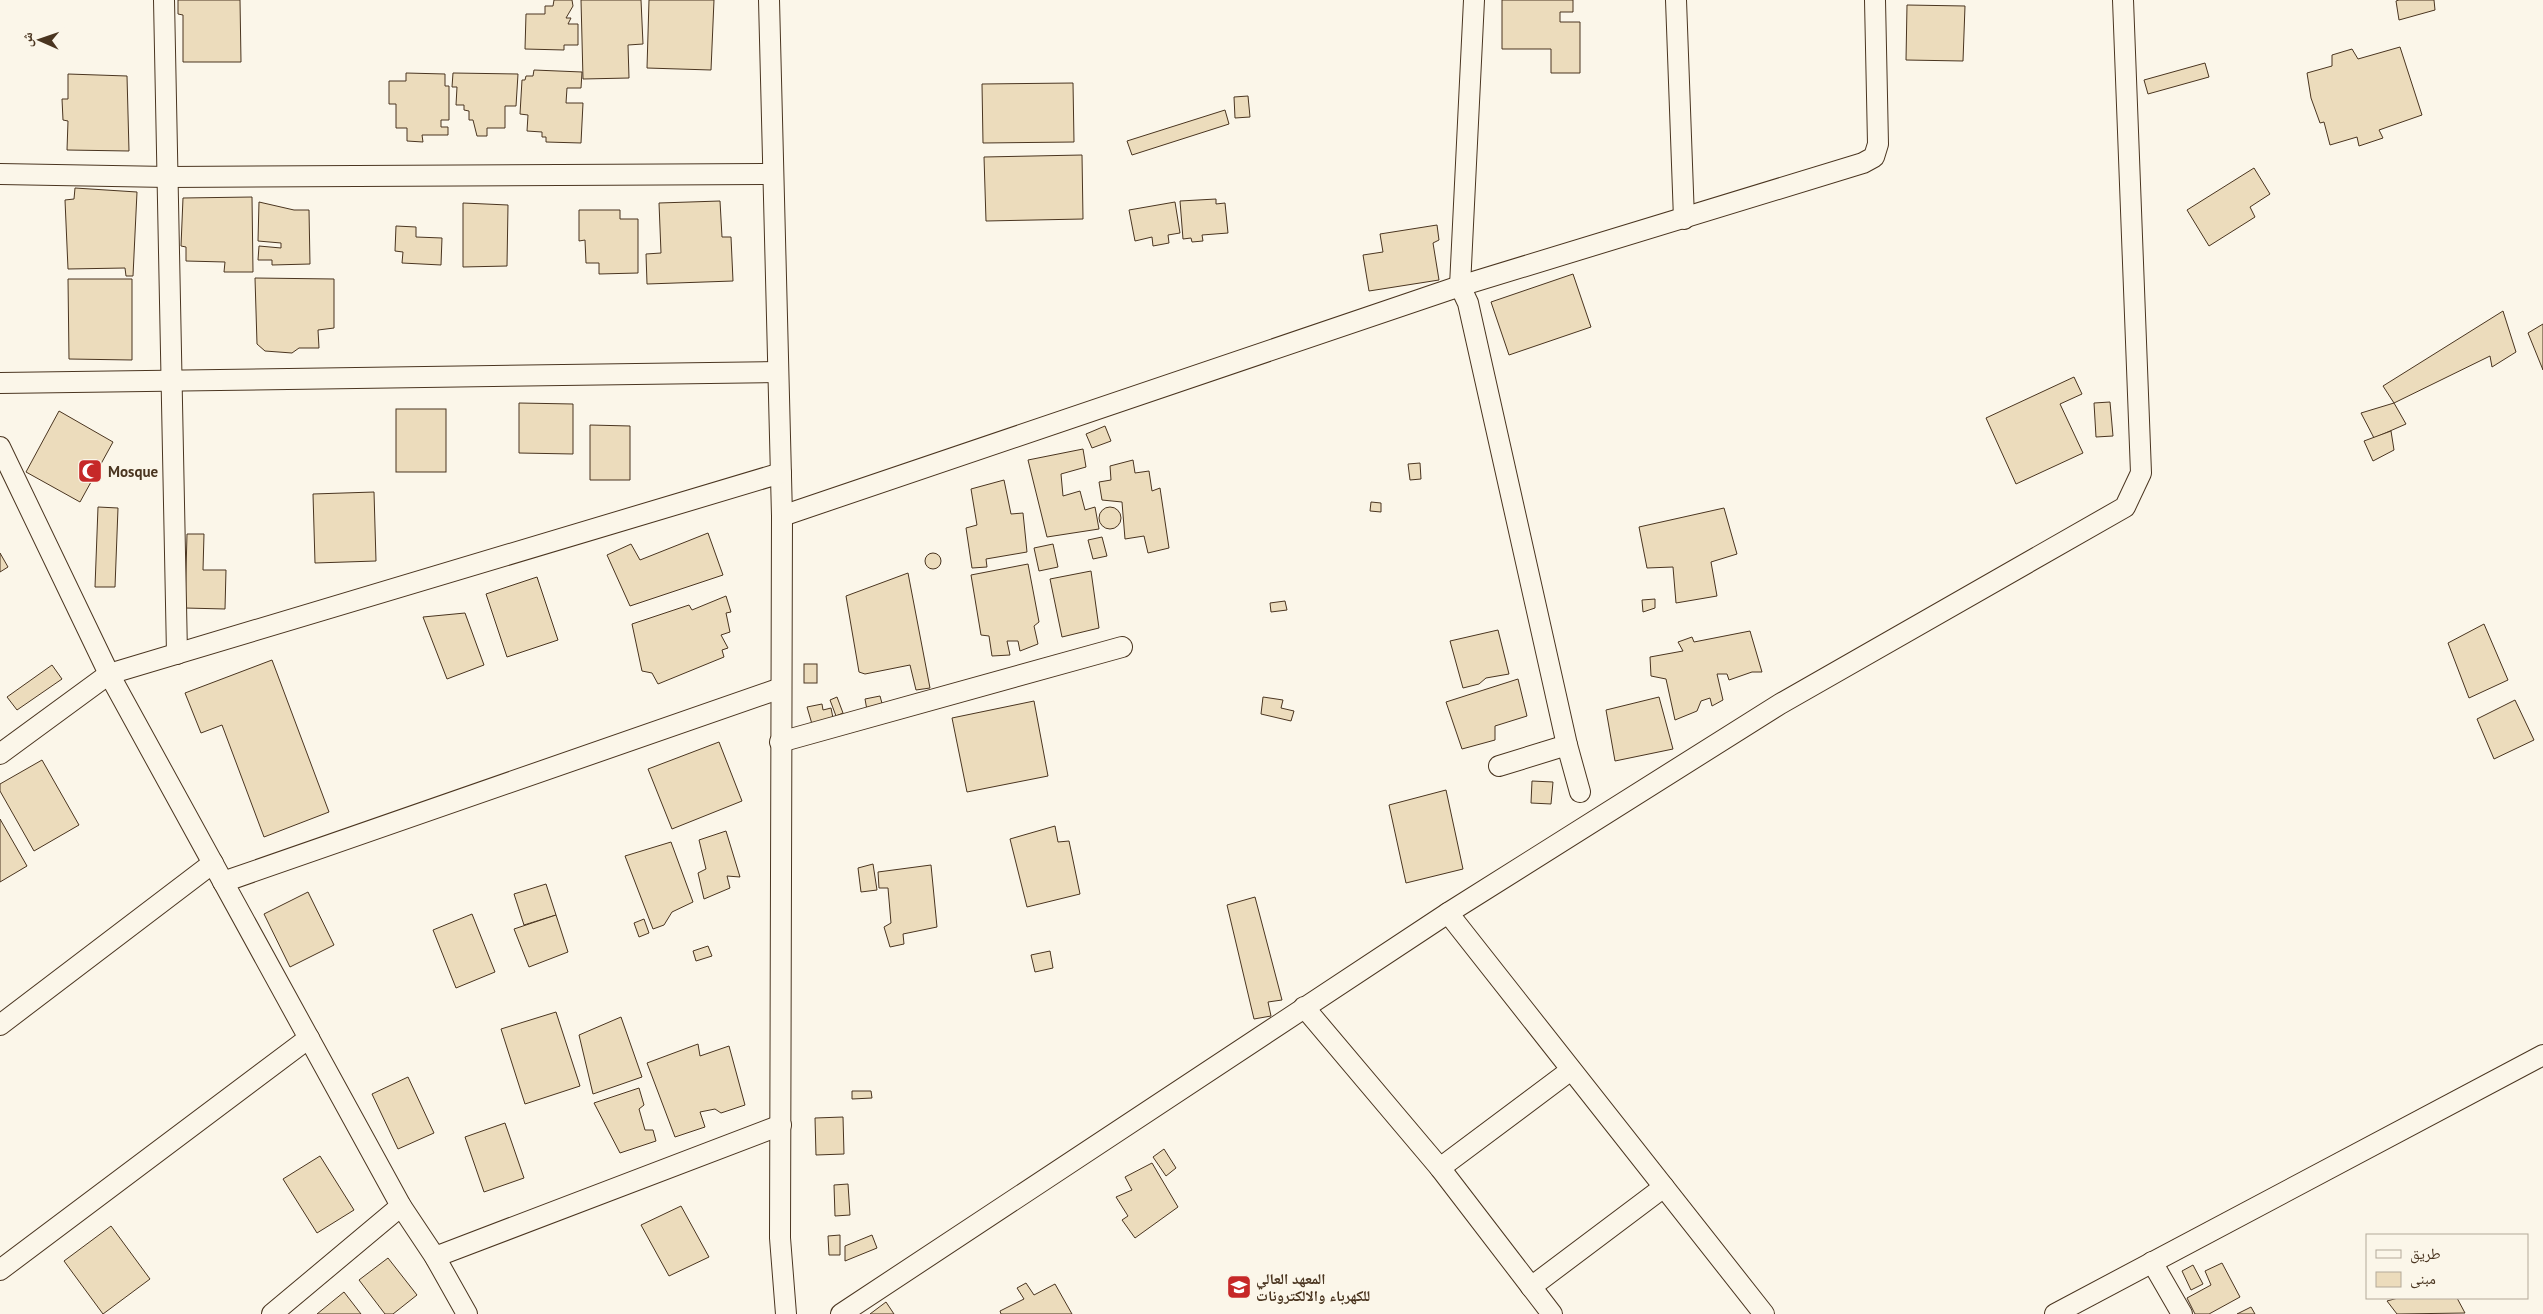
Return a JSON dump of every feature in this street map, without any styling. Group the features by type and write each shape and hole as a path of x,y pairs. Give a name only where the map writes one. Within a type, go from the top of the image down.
{"street":[{"path":"164,0 177,654"},
{"path":"770,0 782,516 780,1238 786,1314"},
{"path":"1474,0 1460,286 1468,303 1580,792"},
{"path":"1676,0 1684,219"},
{"path":"782,516 1460,286 1684,219 1874,158 1878,144 1874,0"},
{"path":"841,1314 1448,913 1780,704 2125,507 2141,473 2123,0"},
{"path":"0,174 168,177 773,174"},
{"path":"0,383 778,372"},
{"path":"0,447 109,674 401,1206 435,1257 467,1314"},
{"path":"0,754 109,674 780,473"},
{"path":"780,742 1122,647"},
{"path":"223,882 781,688"},
{"path":"1498,766 1568,745"},
{"path":"0,1025 213,863"},
{"path":"1448,913 1764,1314"},
{"path":"1304,1007 1440,1168 1552,1314"},
{"path":"0,1270 309,1038"},
{"path":"2056,1314 2543,1055"},
{"path":"1440,1168 1571,1070"},
{"path":"435,1257 781,1125"},
{"path":"1531,1287 1664,1187"},
{"path":"272,1314 401,1206"},
{"path":"2152,1262 2182,1314"}],"building":[{"path":"178,0 240,0 241,62 183,62 183,15 178,14"},
{"path":"554,0 572,0 573,6 566,18 571,18 568,24 578,24 578,45 564,45 564,50 525,49 526,14 545,14 545,6 553,6"},
{"path":"581,0 641,0 643,44 628,45 629,78 583,79"},
{"path":"649,0 714,0 711,70 647,68"},
{"path":"1502,0 1573,0 1573,12 1560,12 1560,22 1580,22 1580,73 1551,73 1551,49 1502,49"},
{"path":"2434,0 2435,10 2399,20 2396,1"},
{"path":"1907,5 1965,6 1963,61 1906,60"},
{"path":"2400,47 2422,115 2379,130 2383,138 2359,146 2357,137 2330,145 2324,122 2320,123 2311,98 2307,73 2332,66 2332,55 2352,49 2358,59"},
{"path":"2205,63 2209,77 2148,94 2144,80"},
{"path":"534,70 582,72 581,88 567,88 566,103 583,103 581,143 546,142 546,137 542,137 542,132 527,131 528,115 520,114 522,80 525,80 526,76 533,76"},
{"path":"406,73 445,74 445,86 449,86 449,120 441,120 441,127 448,127 448,135 422,135 423,142 407,141 407,128 396,128 396,104 389,104 389,81 406,81"},
{"path":"453,73 518,74 516,106 505,106 505,128 487,128 487,136 477,136 473,120 469,120 469,111 464,110 464,105 456,105 457,87 452,87"},
{"path":"68,74 127,76 129,151 67,150 68,121 63,120 62,99 68,99"},
{"path":"1073,83 1074,142 983,143 982,84"},
{"path":"1248,96 1250,117 1235,118 1234,97"},
{"path":"1225,110 1229,124 1132,155 1127,141"},
{"path":"1082,155 1083,219 986,221 984,157"},
{"path":"2254,168 2270,194 2250,207 2255,217 2209,246 2187,210"},
{"path":"75,188 137,192 133,276 126,276 125,268 68,269 65,200 74,199"},
{"path":"252,197 253,272 224,272 225,262 186,261 186,247 181,246 183,198"},
{"path":"1216,199 1216,204 1225,203 1228,233 1202,235 1203,241 1192,242 1191,238 1183,239 1180,201"},
{"path":"720,201 722,237 731,237 733,281 647,284 646,254 661,253 659,203"},
{"path":"259,202 294,210 309,210 310,264 272,265 272,260 258,260 259,246 281,248 281,243 258,241"},
{"path":"1175,202 1180,233 1168,235 1169,243 1153,246 1152,237 1135,241 1129,210"},
{"path":"463,203 508,205 507,266 463,267"},
{"path":"579,210 620,210 620,219 638,219 638,273 599,274 599,263 586,263 585,240 579,241"},
{"path":"1437,225 1439,240 1433,243 1439,280 1369,291 1363,255 1383,252 1380,234"},
{"path":"396,226 416,227 416,237 442,238 441,265 402,263 403,252 395,251"},
{"path":"1573,274 1591,327 1509,355 1491,302"},
{"path":"255,278 334,279 334,328 318,330 319,348 299,348 292,353 265,351 257,344"},
{"path":"68,279 132,279 132,360 69,359"},
{"path":"2503,311 2516,352 2492,367 2490,356 2394,403 2383,386"},
{"path":"2543,324 2543,370 2528,333"},
{"path":"2074,377 2082,394 2060,404 2083,453 2016,484 1986,418"},
{"path":"2110,402 2113,436 2096,437 2094,403"},
{"path":"519,403 573,404 573,454 519,453"},
{"path":"2394,403 2406,424 2374,438 2361,413"},
{"path":"396,409 446,409 446,472 396,472"},
{"path":"59,411 113,442 80,502 26,472"},
{"path":"590,425 630,426 630,480 590,480"},
{"path":"1105,426 1111,441 1092,448 1086,434"},
{"path":"2391,431 2394,450 2373,461 2364,441"},
{"path":"1083,449 1086,467 1061,474 1063,496 1080,491 1085,510 1095,507 1099,529 1047,537 1028,460"},
{"path":"1133,460 1135,473 1149,471 1152,491 1160,488 1169,548 1148,553 1144,536 1125,539 1122,502 1102,500 1099,482 1111,480 1110,466"},
{"path":"1420,463 1421,479 1410,480 1408,464"},
{"path":"1004,480 1011,514 1023,513 1027,552 986,559 987,567 972,568 966,528 977,525 971,489"},
{"path":"374,492 376,561 315,563 313,494"},
{"path":"1371,502 1381,503 1381,512 1370,511"},
{"path":"98,507 118,508 115,587 95,587"},
{"path":"1110,507 1118,510 1121,518 1118,526 1110,529 1102,526 1099,518 1102,510"},
{"path":"1724,508 1737,554 1711,562 1717,596 1676,603 1673,567 1647,568 1639,527"},
{"path":"708,533 723,575 630,606 607,555 631,544 640,560"},
{"path":"187,534 204,534 203,570 226,570 225,609 185,608"},
{"path":"1102,537 1107,556 1093,559 1088,540"},
{"path":"1053,544 1058,567 1039,571 1034,548"},
{"path":"0,553 8,567 0,572"},
{"path":"930,553 936,553 941,558 939,567 930,569 925,564 925,558"},
{"path":"1028,564 1039,622 1034,626 1038,644 1020,651 1018,641 1007,641 1010,655 992,656 989,636 981,635 971,575"},
{"path":"1091,571 1099,628 1062,637 1050,579"},
{"path":"908,573 930,688 916,690 910,665 865,674 859,672 846,596"},
{"path":"537,577 558,640 507,657 486,594"},
{"path":"726,596 731,612 726,613 730,632 721,635 728,648 722,650 724,657 658,684 652,673 642,671 632,624 689,605 692,610"},
{"path":"1655,599 1655,608 1643,612 1642,600"},
{"path":"1285,601 1287,610 1271,612 1270,603"},
{"path":"465,613 484,665 447,679 423,617"},
{"path":"2484,624 2508,680 2469,698 2448,643"},
{"path":"1498,630 1509,674 1486,678 1479,684 1463,688 1450,641"},
{"path":"1750,631 1762,672 1752,672 1729,680 1727,674 1717,674 1723,700 1712,706 1710,698 1701,701 1697,711 1675,720 1666,679 1651,676 1650,657 1683,651 1678,642 1692,637 1694,642"},
{"path":"272,660 329,812 264,837 222,725 201,733 185,693"},
{"path":"804,664 817,664 817,683 804,683"},
{"path":"52,665 62,679 17,710 7,697"},
{"path":"1518,679 1527,716 1495,726 1495,740 1462,749 1446,702"},
{"path":"880,696 883,707 867,710 865,699"},
{"path":"837,697 843,713 836,716 830,700"},
{"path":"1263,697 1283,700 1281,708 1294,711 1291,721 1261,714"},
{"path":"1659,697 1673,749 1615,761 1606,710"},
{"path":"2515,700 2534,740 2494,759 2477,719"},
{"path":"1034,701 1048,776 967,792 952,718"},
{"path":"822,704 823,710 831,708 833,718 812,724 807,707"},
{"path":"719,742 742,801 672,829 648,769"},
{"path":"42,760 79,825 34,851 0,791 0,784"},
{"path":"1532,781 1553,782 1551,804 1531,803"},
{"path":"1446,790 1463,869 1406,883 1389,805"},
{"path":"0,819 27,866 0,882"},
{"path":"1055,826 1058,842 1069,841 1080,894 1027,907 1010,839"},
{"path":"726,831 740,877 727,876 730,888 704,899 698,873 706,869 699,840"},
{"path":"671,842 693,902 672,912 664,925 653,929 625,856"},
{"path":"873,864 877,890 861,892 858,868"},
{"path":"931,865 937,927 903,934 904,944 890,947 884,927 891,923 888,888 879,888 878,872"},
{"path":"546,884 556,915 524,925 514,894"},
{"path":"308,892 334,945 290,967 264,914"},
{"path":"1255,897 1282,1000 1268,1002 1271,1016 1254,1019 1227,905"},
{"path":"472,914 495,972 456,988 433,930"},
{"path":"556,915 568,952 529,967 514,929"},
{"path":"644,919 649,933 639,937 634,923"},
{"path":"708,946 712,956 696,961 693,951"},
{"path":"1050,951 1053,968 1035,972 1031,955"},
{"path":"556,1012 580,1086 525,1104 501,1029"},
{"path":"621,1017 642,1077 593,1094 579,1035"},
{"path":"698,1044 700,1056 729,1046 745,1105 721,1113 715,1109 700,1112 705,1127 675,1137 647,1063"},
{"path":"408,1077 434,1133 398,1149 372,1094"},
{"path":"639,1088 644,1105 639,1109 645,1130 653,1130 656,1141 620,1153 594,1103"},
{"path":"852,1091 871,1091 872,1098 852,1099"},
{"path":"843,1117 844,1154 816,1155 815,1118"},
{"path":"505,1123 524,1178 484,1192 465,1137"},
{"path":"1164,1149 1176,1168 1166,1176 1153,1157"},
{"path":"320,1156 354,1210 317,1233 283,1179"},
{"path":"1152,1163 1178,1207 1135,1238 1122,1220 1128,1216 1116,1197 1132,1190 1125,1177"},
{"path":"848,1184 850,1215 835,1216 834,1185"},
{"path":"681,1206 709,1257 669,1276 641,1225"},
{"path":"111,1226 150,1279 103,1314 64,1261"},
{"path":"840,1235 840,1255 829,1255 828,1236"},
{"path":"872,1235 877,1248 845,1261 845,1246"},
{"path":"388,1258 417,1295 393,1314 385,1314 359,1280"},
{"path":"2222,1263 2240,1297 2209,1314 2195,1314 2187,1298 2211,1285 2205,1271"},
{"path":"2193,1265 2203,1284 2191,1290 2182,1271"},
{"path":"1026,1283 1034,1295 1055,1284 1072,1314 1001,1314 1000,1311 1024,1299 1017,1288"},
{"path":"344,1292 361,1314 317,1314"},
{"path":"2394,1299 2458,1299 2465,1313 2397,1314 2387,1301"},
{"path":"886,1302 894,1314 870,1314"},
{"path":"2251,1307 2255,1314 2237,1314"}],"place":[{"name":"Mosque","path":"90,471"},
{"name":"المعهد العالي للكهرباء والالكترونات","path":"1239,1287"}]}
